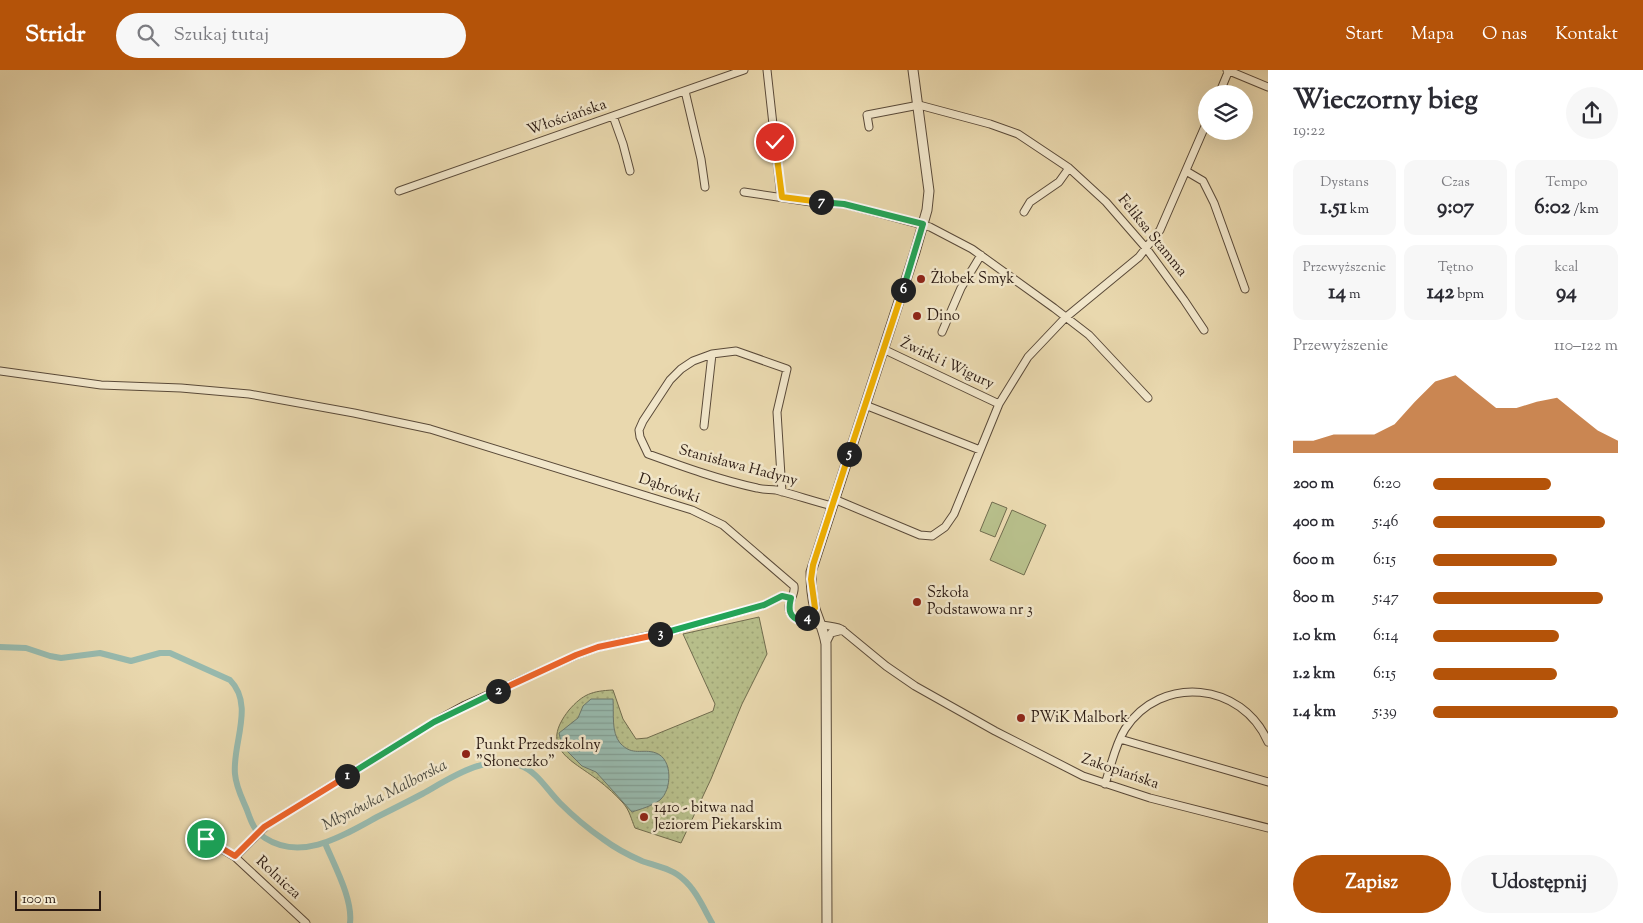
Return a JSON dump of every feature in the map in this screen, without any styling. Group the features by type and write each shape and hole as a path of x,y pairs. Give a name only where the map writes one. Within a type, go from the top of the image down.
{"street":[{"name":"Włościańska","path":"399,191 744,70"},
{"path":"766,70 782,197"},
{"path":"828,923 826,648 822,625 815,608 811,579 814,559 866,405 927,210 929,191 914,70"},
{"path":"1222,85 1228,70 1268,86"},
{"path":"685,91 701,159 705,187"},
{"name":"Feliksa Stamma","path":"869,127 867,115 919,105 990,124 1018,134 1069,168 1106,202 1146,248 1204,330"},
{"path":"612,116 623,144 630,172"},
{"name":"Stanisława Hadyny","path":"712,354 702,357 681,369 670,380 643,421 639,430 642,445 648,454 759,489 833,503 888,521 920,535 932,536 945,527 954,514 999,404 1028,358 1065,318 1146,248 1163,224 1199,140"},
{"path":"1024,212 1030,202 1059,182 1069,168"},
{"path":"1186,171 1202,182 1214,203 1245,289"},
{"path":"744,192 844,204 923,224 981,255 1089,335 1148,398"},
{"path":"942,332 961,288 981,255"},
{"name":"Żwirki i Wigury","path":"883,349 999,404"},
{"path":"704,426 712,354 736,351 787,369 777,412 782,492"},
{"name":"Dąbrówki","path":"0,371 101,385 181,388 249,394 430,429 692,510 723,525 792,584 795,591 791,598"},
{"path":"866,405 980,450"},
{"path":"235,856 262,829 434,722 465,705 576,655 598,647 679,630 764,605 782,596 791,598 790,613 796,619 844,630"},
{"path":"801,621 809,617 815,608"},
{"path":"826,648 831,633 844,630"},
{"name":"Zakopiańska","path":"844,630 886,666 914,686 1083,776 1150,798 1268,828"},
{"path":"1105,784 1120,739 1125,730 1146,708 1168,696 1194,692 1220,696 1238,705 1257,723 1268,742"},
{"path":"1120,739 1268,782"},
{"name":"Rolnicza","path":"206,839 235,856 306,923"}],"green space":[{"path":"992,502 1007,508 995,537 980,531"},
{"path":"1012,510 1046,525 1024,575 990,560"},
{"path":"759,617 767,654 742,704 711,779 681,843 635,828 627,809 620,800 605,785 569,759 562,751 558,743 557,734 560,723 579,700 588,694 606,690 613,690 623,719 636,739 647,738 713,711 715,704 683,634"}],"water":[{"path":"591,699 613,699 615,733 620,743 629,750 651,752 662,756 669,775 667,789 657,802 632,812 596,772 582,766 562,746 559,733 578,718 583,706"}],"waterway":[{"name":"Młynówka Malborska","path":"0,647 26,648 61,658 100,653 131,661 160,653 170,653 230,680 237,690 241,701 242,713 235,762 238,788 256,829 265,838 279,845 308,847 337,838 458,774 494,762 507,762 519,765 531,772 570,813 591,831 622,851 637,859 669,870 688,883 712,923"},
{"path":"325,843 346,893 349,903 350,923"}],"place":[{"name":"Żłobek Smyk","path":"921,279"},
{"name":"Dino","path":"917,316"},
{"name":"Szkoła Podstawowa nr 3","path":"917,602"},
{"name":"PWiK Malbork","path":"1021,718"},
{"name":"Punkt Przedszkolny \"Słoneczko\"","path":"466,754"},
{"name":"1410 - bitwa nad Jeziorem Piekarskim","path":"644,817"}],"route":[{"path":"206,839 235,856 267,825 434,722 465,705 576,655 598,647 679,630 764,605 785,595 791,598 789,610 796,619 801,621 812,613 815,608 811,572 923,224 844,204 811,202 782,197 775,142"}]}
